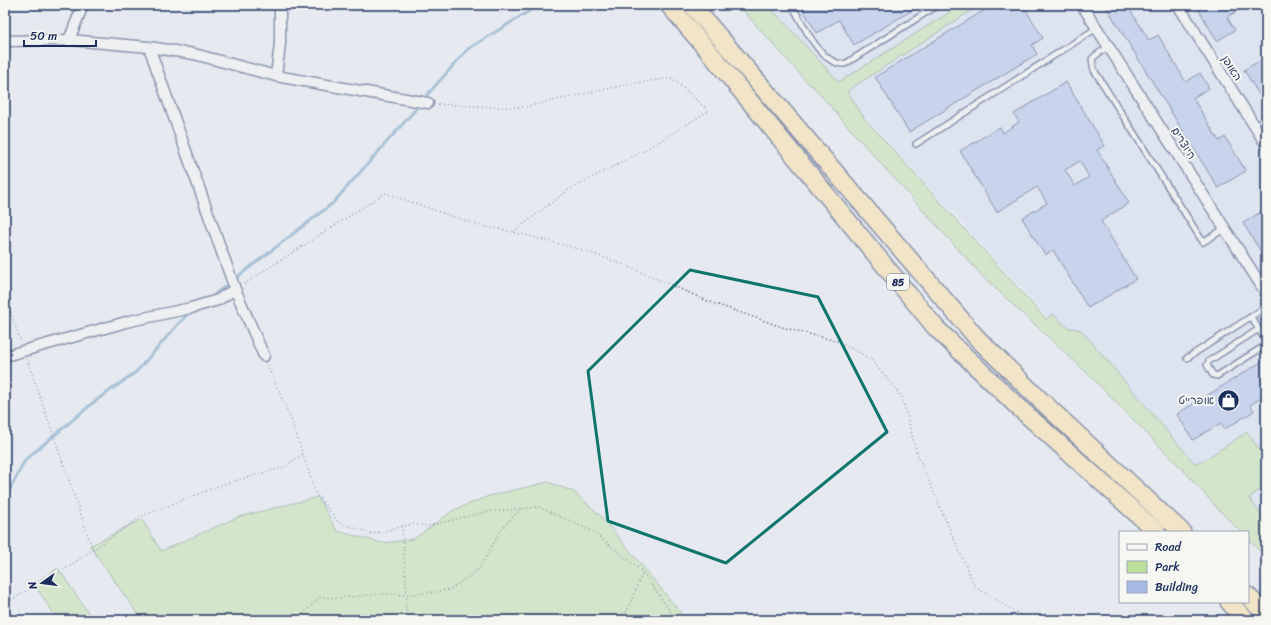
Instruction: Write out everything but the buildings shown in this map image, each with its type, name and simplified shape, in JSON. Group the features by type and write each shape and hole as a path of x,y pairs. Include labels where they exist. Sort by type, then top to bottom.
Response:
{"highway":[{"name":"85","path":"669,5 936,328 1017,406 1156,531"},
{"name":"85","path":"692,5 977,338 1033,393 1181,531"},
{"path":"1249,597 1266,615"},
{"path":"1230,603 1246,620"}],"street":[{"path":"69,40 83,5"},
{"path":"276,76 280,44 280,5"},
{"name":"היוצרים","path":"1082,5 1266,293"},
{"name":"האופן","path":"1178,5 1266,144"},
{"path":"5,41 69,40 149,47 194,54 276,76 428,103"},
{"path":"149,47 235,288 264,356"},
{"path":"5,356 130,321 191,308 218,300 235,288"}],"lane":[{"path":"792,5 816,46 831,61 840,65 845,64 938,5"},
{"path":"916,144 1097,28"},
{"path":"1108,46 1092,59 1094,70 1203,242 1224,229"},
{"path":"1188,358 1266,307"},
{"path":"1251,317 1266,341"},
{"path":"1259,330 1209,361 1207,365 1213,375 1218,376 1266,345"}],"path":[{"path":"428,103 495,107 524,107 630,84 672,78 709,110 640,153 568,190 513,232"},
{"path":"235,288 385,193 477,225 513,232 583,250 627,266 710,302 785,328 837,341 871,359 902,397 917,454 975,587 1029,620"},
{"path":"5,297 93,550"},
{"path":"264,356 291,419 316,494 339,523 373,534 412,524 427,526 486,512 539,507 592,531 643,572 676,620"},
{"path":"5,605 93,550 142,516 224,484 285,467 302,454"},
{"path":"296,620 320,596 339,598 380,594 407,595 449,590 479,569 503,527 522,508"},
{"path":"402,526 407,595 406,620"},
{"path":"623,620 643,572"},
{"path":"5,584 11,600"}],"highlighted area":[{"path":"690,270 818,297 887,432 726,563 608,521 588,371"}],"shaded area":[{"path":"764,5 1266,5 1266,556 1249,533 1249,531 1243,531"}],"green space":[{"path":"738,5 768,5 839,82 961,5 980,5 847,91 865,119 1046,319 1053,314 1067,327 1081,330 1194,463 1206,459 1247,432 1266,459 1266,485 1249,498 1266,522 1266,557 1249,540 1249,531 1240,531 1187,474 1085,371 983,277 813,86 808,83"},
{"path":"548,482 574,492 601,516 687,620 142,620 90,546 142,519 161,551 238,517 318,497 337,531 383,543 414,539 452,511 489,496"},
{"path":"58,568 93,620 58,620 34,584"}],"waterway":[{"path":"427,95 468,49 539,5"},
{"path":"214,295 333,203 416,109"},
{"path":"5,499 25,460 94,402 136,372 186,316"}],"place":[{"name":"אופרייט","path":"1229,400"}]}
